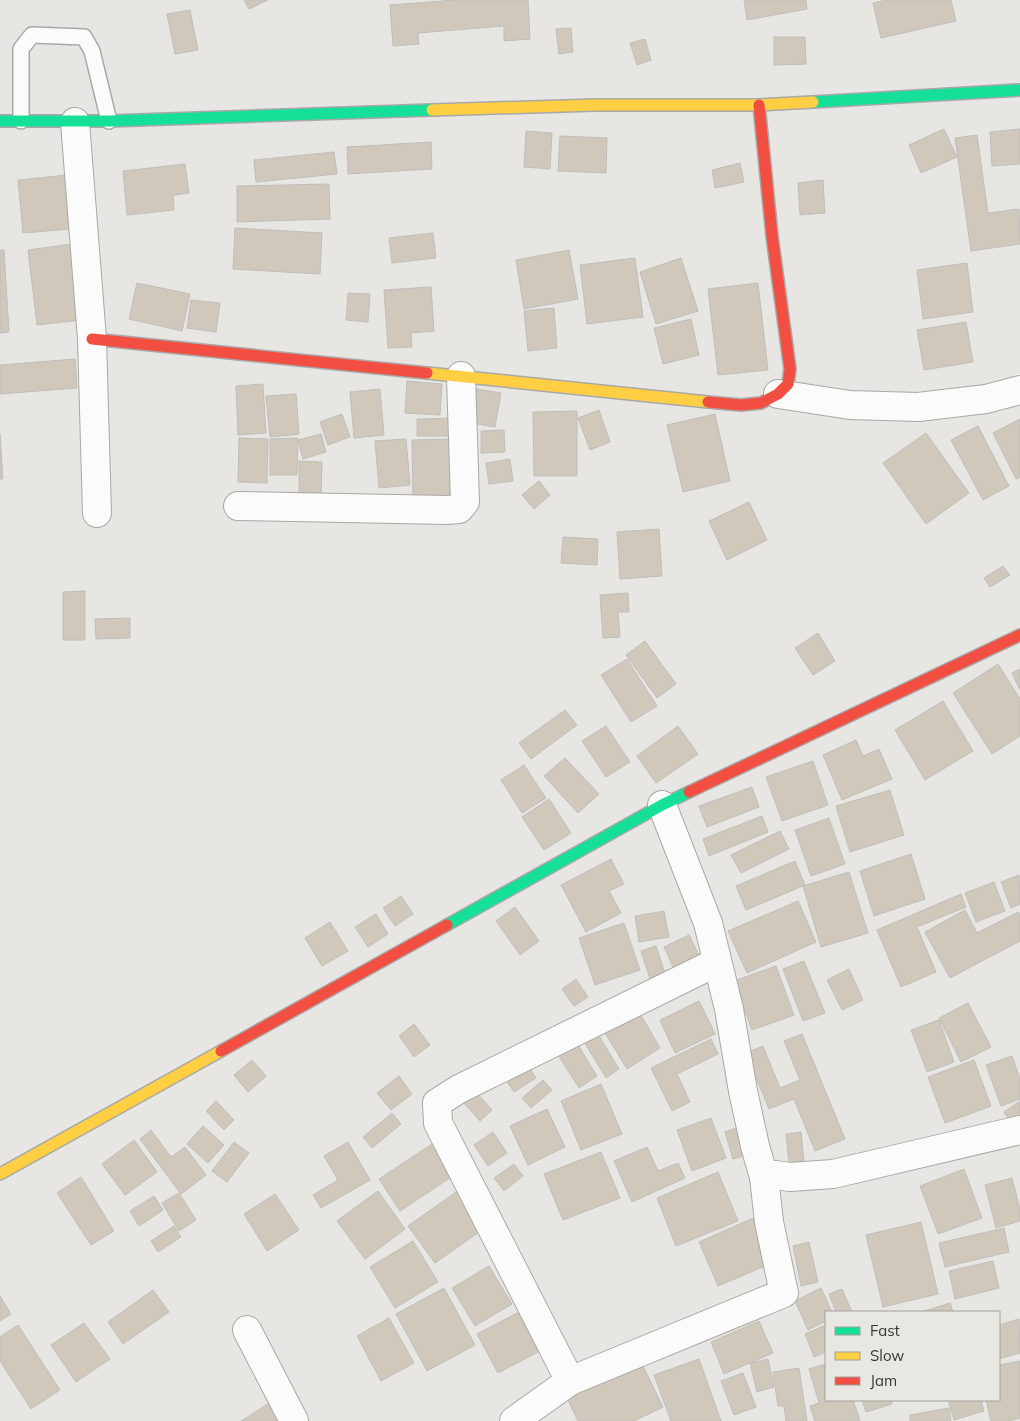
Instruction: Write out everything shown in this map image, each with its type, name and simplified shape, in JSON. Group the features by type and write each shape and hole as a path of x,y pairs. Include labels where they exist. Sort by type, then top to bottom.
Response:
{"street":[{"path":"0,121 75,122 595,105 759,105 1020,90"},
{"path":"92,339 741,405 761,403 778,394 788,384 790,369 772,236 759,105"},
{"path":"75,122 92,339 97,513"},
{"path":"238,506 460,509 465,502 461,376"},
{"path":"778,394 850,405 918,407 986,399 1020,390"},
{"path":"0,1174 662,805 1020,635"},
{"path":"514,1421 570,1381 784,1293 769,1222 764,1177 755,1146 728,1009 708,923 662,805"},
{"path":"570,1381 438,1123 437,1103 459,1089 717,962"},
{"path":"764,1177 775,1175 833,1174 1020,1130"},
{"path":"247,1330 294,1421"}],"lane":[{"path":"21,121 21,49 32,35 84,37 92,51 109,121"}],"building":[{"path":"244,0 268,0 249,9"},
{"path":"455,0 528,0 530,39 504,41 504,26 418,33 419,44 393,46 390,5"},
{"path":"744,0 806,0 807,9 747,20"},
{"path":"886,0 951,0 956,21 881,38 873,3"},
{"path":"190,10 198,50 175,54 167,14"},
{"path":"571,28 573,52 559,54 556,29"},
{"path":"774,37 805,37 806,64 774,65"},
{"path":"645,39 651,60 637,65 630,43"},
{"path":"944,129 957,157 921,173 909,145"},
{"path":"1020,129 1020,164 992,166 990,132"},
{"path":"526,131 552,133 550,169 524,167"},
{"path":"977,135 988,213 1019,209 1020,244 971,251 955,138"},
{"path":"560,136 607,138 606,173 558,171"},
{"path":"431,142 432,169 348,174 347,147"},
{"path":"334,152 337,174 256,182 254,160"},
{"path":"740,163 744,182 715,188 712,170"},
{"path":"185,164 189,193 173,195 174,210 127,215 123,171"},
{"path":"67,175 71,229 23,233 18,180"},
{"path":"823,180 825,213 800,215 798,183"},
{"path":"329,184 330,219 237,222 237,186"},
{"path":"235,228 322,233 320,274 233,269"},
{"path":"433,233 436,258 392,263 389,238"},
{"path":"72,244 81,320 37,325 28,250"},
{"path":"0,250 4,250 9,332 0,333"},
{"path":"569,250 578,299 524,309 516,260"},
{"path":"635,258 643,317 587,324 580,265"},
{"path":"681,258 698,311 656,324 640,272"},
{"path":"967,263 973,312 923,319 917,270"},
{"path":"137,283 190,294 182,331 129,319"},
{"path":"758,283 768,370 718,375 708,289"},
{"path":"431,287 434,331 411,333 412,347 388,348 384,290"},
{"path":"348,293 370,294 368,322 346,320"},
{"path":"191,300 220,303 216,332 187,328"},
{"path":"554,308 557,348 528,351 524,311"},
{"path":"691,319 699,355 663,364 654,328"},
{"path":"966,322 973,362 924,370 917,330"},
{"path":"75,359 77,388 0,394 0,365"},
{"path":"407,381 442,384 440,415 405,413"},
{"path":"263,384 266,433 238,435 236,386"},
{"path":"380,389 384,435 354,438 350,392"},
{"path":"477,389 501,393 495,427 472,423"},
{"path":"296,394 299,434 270,437 266,396"},
{"path":"599,410 610,442 590,450 578,418"},
{"path":"577,411 577,476 534,476 533,412"},
{"path":"342,414 350,437 328,445 320,422"},
{"path":"715,414 730,481 683,492 667,425"},
{"path":"460,418 460,436 417,436 417,419"},
{"path":"1020,419 1020,477 1016,479 993,433"},
{"path":"978,426 1009,486 983,500 951,440"},
{"path":"504,430 505,452 481,453 481,431"},
{"path":"926,433 969,493 926,524 883,463"},
{"path":"0,434 3,479 0,479"},
{"path":"321,434 326,452 303,459 298,440"},
{"path":"239,438 268,439 267,483 238,482"},
{"path":"298,438 297,475 270,475 270,439"},
{"path":"406,439 410,485 379,488 375,441"},
{"path":"456,439 461,499 413,500 412,440"},
{"path":"510,459 513,481 489,484 486,463"},
{"path":"299,461 322,462 321,496 299,496"},
{"path":"539,481 550,495 534,509 522,495"},
{"path":"749,502 767,540 727,560 709,521"},
{"path":"659,529 662,576 620,579 617,532"},
{"path":"563,537 598,539 597,565 561,563"},
{"path":"1003,566 1010,575 990,587 984,578"},
{"path":"85,591 85,640 63,640 63,592"},
{"path":"628,593 629,612 618,612 620,637 603,638 600,595"},
{"path":"130,618 130,638 96,639 95,619"},
{"path":"818,633 835,661 813,675 795,648"},
{"path":"645,641 676,684 657,698 626,655"},
{"path":"627,659 657,706 631,722 601,675"},
{"path":"998,664 1020,699 1020,736 992,754 953,693"},
{"path":"1020,669 1020,690 1012,673"},
{"path":"943,701 973,751 925,780 895,730"},
{"path":"565,710 577,725 531,759 519,743"},
{"path":"606,726 630,762 606,777 582,741"},
{"path":"678,726 698,754 656,783 637,756"},
{"path":"856,740 863,756 879,749 892,779 842,800 823,755"},
{"path":"565,758 599,794 578,813 544,776"},
{"path":"813,761 828,805 782,821 766,777"},
{"path":"524,765 546,798 522,813 501,780"},
{"path":"752,787 759,807 707,827 699,806"},
{"path":"890,790 904,835 850,852 836,806"},
{"path":"549,799 571,833 544,850 522,817"},
{"path":"762,816 768,832 709,856 703,839"},
{"path":"829,818 845,864 811,876 795,830"},
{"path":"780,831 789,849 741,873 731,855"},
{"path":"911,854 925,899 874,916 860,871"},
{"path":"611,859 624,884 609,891 621,913 586,932 561,885"},
{"path":"795,861 805,885 746,910 736,886"},
{"path":"849,872 868,933 821,947 803,886"},
{"path":"1019,875 1020,904 1011,908 1001,882"},
{"path":"994,882 1005,911 976,922 965,893"},
{"path":"961,894 966,907 917,927 936,972 901,987 877,930"},
{"path":"401,896 413,914 395,926 383,908"},
{"path":"798,901 816,942 747,973 728,931"},
{"path":"515,907 539,941 520,955 496,921"},
{"path":"965,910 977,933 1018,912 1020,915 1020,941 950,978 925,932"},
{"path":"664,911 669,937 639,942 635,916"},
{"path":"376,914 388,934 368,947 355,927"},
{"path":"330,922 348,951 322,966 305,938"},
{"path":"624,923 640,970 595,985 579,938"},
{"path":"689,935 700,957 674,969 664,947"},
{"path":"656,946 665,973 650,979 641,951"},
{"path":"804,961 825,1013 803,1021 783,969"},
{"path":"776,966 794,1015 752,1030 734,981"},
{"path":"849,969 863,1000 842,1010 827,980"},
{"path":"576,979 588,997 574,1006 562,989"},
{"path":"699,1001 715,1034 675,1053 660,1020"},
{"path":"968,1003 991,1047 961,1062 939,1018"},
{"path":"638,1010 660,1048 627,1069 604,1031"},
{"path":"939,1020 954,1062 927,1072 911,1030"},
{"path":"414,1024 430,1045 414,1057 399,1036"},
{"path":"596,1031 619,1069 606,1078 583,1040"},
{"path":"802,1034 845,1139 815,1151 794,1099 769,1109 746,1053 763,1046 780,1088 800,1080 784,1041"},
{"path":"572,1035 597,1076 579,1088 553,1047"},
{"path":"711,1039 718,1054 677,1074 690,1102 672,1111 651,1068"},
{"path":"1012,1056 1020,1079 1020,1099 1001,1106 986,1065"},
{"path":"252,1060 266,1076 248,1092 234,1075"},
{"path":"974,1060 991,1106 945,1123 928,1077"},
{"path":"526,1062 536,1078 514,1092 503,1076"},
{"path":"399,1076 412,1094 391,1110 377,1093"},
{"path":"543,1080 552,1090 531,1108 522,1098"},
{"path":"601,1084 622,1134 581,1150 561,1101"},
{"path":"476,1092 492,1110 480,1121 464,1103"},
{"path":"216,1101 234,1120 224,1130 206,1111"},
{"path":"1020,1101 1020,1125 1014,1129 1004,1112"},
{"path":"547,1109 565,1147 528,1165 510,1126"},
{"path":"392,1113 401,1124 372,1148 363,1137"},
{"path":"711,1118 726,1158 692,1171 677,1130"},
{"path":"203,1126 224,1145 208,1163 187,1144"},
{"path":"742,1126 751,1154 733,1159 725,1132"},
{"path":"151,1130 171,1157 185,1147 206,1175 181,1194 140,1139"},
{"path":"493,1132 507,1153 488,1166 474,1145"},
{"path":"801,1132 804,1162 789,1164 786,1134"},
{"path":"134,1140 157,1172 125,1195 102,1164"},
{"path":"234,1142 249,1153 227,1182 212,1171"},
{"path":"348,1142 370,1180 321,1208 313,1195 338,1180 324,1156"},
{"path":"432,1144 453,1176 400,1211 379,1179"},
{"path":"647,1147 658,1171 678,1163 685,1178 632,1202 614,1161"},
{"path":"601,1152 620,1198 563,1220 544,1174"},
{"path":"514,1164 523,1176 504,1191 494,1178"},
{"path":"964,1169 982,1218 938,1234 920,1186"},
{"path":"718,1172 738,1221 676,1246 657,1198"},
{"path":"81,1177 114,1231 91,1245 57,1193"},
{"path":"1012,1178 1020,1209 1020,1221 996,1228 985,1185"},
{"path":"378,1191 405,1229 365,1259 337,1221"},
{"path":"456,1192 482,1230 435,1263 408,1226"},
{"path":"179,1193 196,1220 179,1231 162,1203"},
{"path":"275,1194 299,1230 267,1251 244,1214"},
{"path":"154,1196 163,1210 139,1226 130,1211"},
{"path":"753,1218 772,1263 718,1286 699,1242"},
{"path":"921,1222 938,1294 883,1307 866,1235"},
{"path":"174,1226 181,1237 158,1252 151,1241"},
{"path":"1004,1228 1009,1252 945,1267 939,1243"},
{"path":"413,1241 438,1282 395,1308 370,1267"},
{"path":"809,1242 818,1282 801,1286 793,1246"},
{"path":"993,1261 999,1288 955,1299 949,1271"},
{"path":"489,1266 512,1304 475,1326 452,1288"},
{"path":"444,1288 475,1345 427,1371 396,1314"},
{"path":"821,1288 832,1311 825,1311 825,1322 808,1330 795,1301"},
{"path":"842,1289 852,1311 836,1311 829,1294"},
{"path":"153,1290 169,1312 123,1344 108,1322"},
{"path":"0,1296 11,1314 0,1321"},
{"path":"950,1303 953,1311 924,1311"},
{"path":"519,1312 540,1351 498,1373 477,1334"},
{"path":"389,1318 414,1363 381,1381 357,1336"},
{"path":"1019,1319 1020,1353 1000,1359 1000,1325"},
{"path":"759,1321 773,1353 724,1374 711,1342"},
{"path":"84,1323 110,1359 76,1382 51,1345"},
{"path":"18,1325 60,1390 31,1409 0,1361 0,1337"},
{"path":"825,1325 825,1352 814,1357 805,1334"},
{"path":"699,1359 721,1421 671,1421 654,1375"},
{"path":"768,1359 774,1387 757,1392 750,1363"},
{"path":"1020,1361 1020,1418 1009,1421 991,1421 986,1401 1000,1401 1000,1365"},
{"path":"641,1362 663,1407 634,1421 578,1421 567,1398"},
{"path":"825,1364 825,1401 853,1401 860,1421 815,1421 810,1406 819,1403 809,1369"},
{"path":"799,1368 807,1421 786,1421 784,1406 778,1406 773,1372"},
{"path":"743,1373 756,1407 734,1415 721,1381"},
{"path":"276,1399 290,1421 241,1421"},
{"path":"862,1401 891,1401 892,1404 866,1412"},
{"path":"948,1401 981,1401 984,1411 954,1420"},
{"path":"949,1408 951,1421 910,1421 910,1415"}],"traffic: fast":[{"path":"813,102 1020,90"},
{"path":"0,121 109,121 432,110"},
{"path":"447,925 662,805 689,792"}],"traffic: slow":[{"path":"432,110 595,105 759,105 813,102"},
{"path":"427,373 708,402"},
{"path":"0,1174 221,1051"}],"traffic: jam":[{"path":"708,402 741,405 761,403 778,394 788,384 790,369 772,236 759,105"},
{"path":"92,339 427,373"},
{"path":"689,792 1020,635"},
{"path":"221,1051 447,925"}]}
